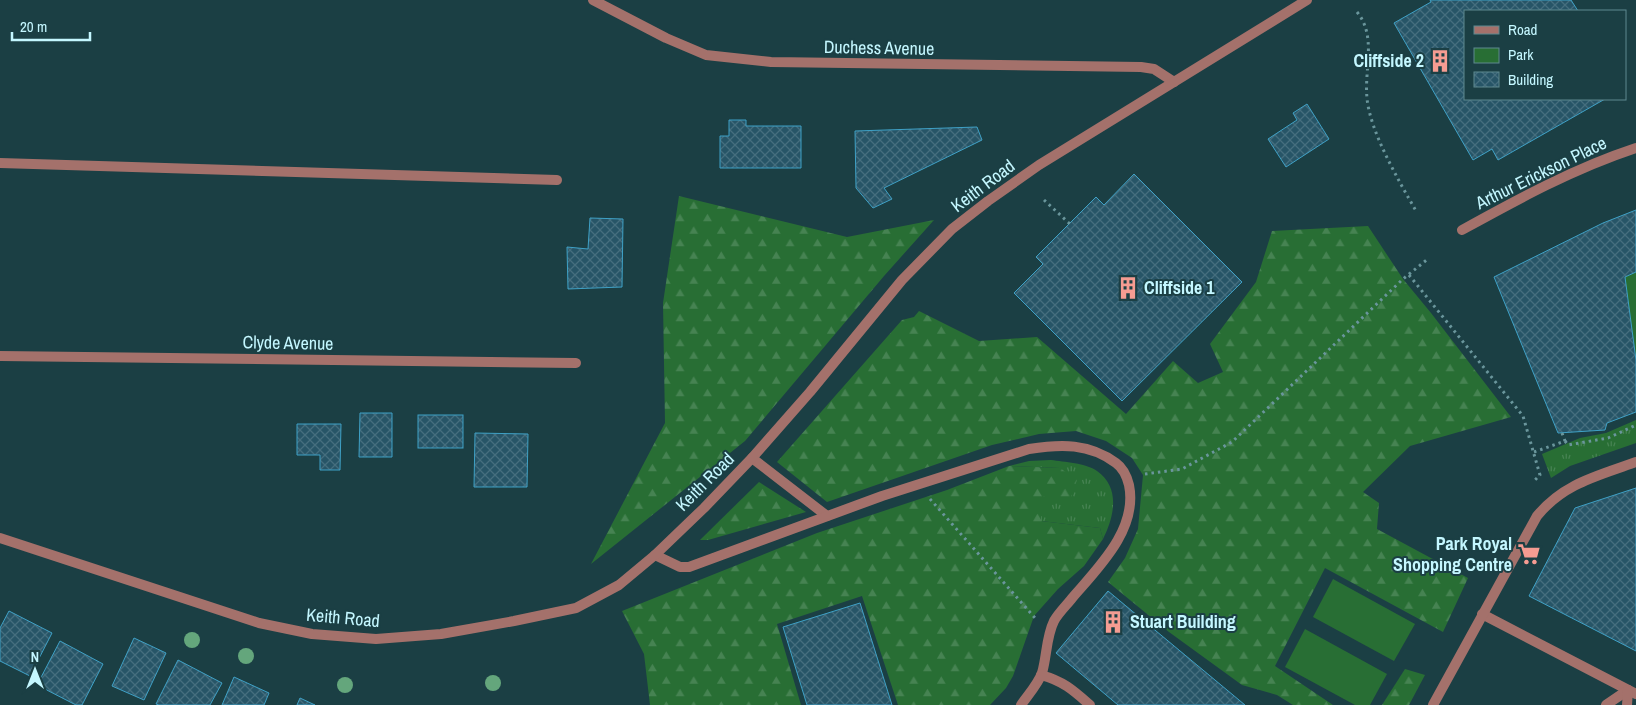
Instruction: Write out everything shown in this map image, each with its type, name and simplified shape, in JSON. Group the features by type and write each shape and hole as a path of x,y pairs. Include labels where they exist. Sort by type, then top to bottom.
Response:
{"street":[{"name":"Duchess Avenue","path":"593,0 666,38 706,55 771,62 1141,67 1154,69 1174,82"},
{"name":"Keith Road","path":"0,538 259,623 312,634 376,639 440,634 576,608 619,585 655,555 704,508 752,458 810,392 902,280 952,229 1039,165 1307,0"},
{"name":"Arthur Erickson Place","path":"1462,230 1536,189 1616,154 1636,148"},
{"path":"0,163 557,180"},
{"name":"Clyde Avenue","path":"0,356 576,363"},
{"path":"655,555 680,567 689,567 918,484 1029,449 1072,445 1092,449 1107,456 1120,466 1128,479 1130,493 1129,508 1114,548 1054,622 1041,675 1021,705"},
{"path":"752,458 827,516"},
{"path":"1433,705 1537,516 1558,494 1581,482 1636,462"},
{"path":"1482,614 1632,692"},
{"path":"1041,675 1066,684 1090,705"},
{"path":"1606,705 1632,692"},
{"path":"1627,705 1632,692"}],"path":[{"path":"1357,12 1363,19 1368,36 1367,97 1370,116 1395,175 1416,211"},
{"path":"1044,200 1070,224"},
{"path":"1128,479 1143,474 1182,469 1232,442 1429,258"},
{"path":"1409,275 1523,416 1540,474 1534,480"},
{"path":"1562,433 1568,445 1608,438 1636,425"},
{"path":"1534,452 1565,441"},
{"path":"918,484 1036,619"}],"green space":[{"path":"679,196 847,237 934,220 884,276 745,441 591,564 665,423 663,303"},
{"path":"1368,226 1403,279 1511,417 1410,446 1363,492 1379,503 1377,529 1468,578 1443,632 1325,568 1275,666 1333,705 1293,705 1277,695 1242,685 1169,632 1108,582 1125,558 1138,529 1143,475 1132,458 1106,441 1076,431 1039,434 992,445 827,502 777,462 902,320 914,317 919,311 979,341 1037,337 1126,414 1173,361 1198,383 1223,372 1210,344 1256,282 1272,231"},
{"path":"1636,272 1636,360 1625,277"},
{"path":"1636,420 1636,443 1570,466 1551,478 1542,454 1580,438 1606,433"},
{"path":"1051,460 1087,466 1105,478 1110,486 1113,503 1110,521 1103,539 1100,528 1041,521 1041,496 1060,468 1009,466 1029,461"},
{"path":"1009,466 1060,468 1077,480 1070,500 1041,496 1041,521 1100,528 1103,539 1084,566 1058,589 1034,616 1013,676 1006,688 990,705 898,705 862,596 777,624 801,705 650,705 644,654 622,611 817,533 947,490"},
{"path":"759,482 806,512 708,540 700,540"},
{"path":"1333,579 1415,624 1394,661 1313,617"},
{"path":"1305,629 1387,674 1370,705 1355,705 1285,667"},
{"path":"1405,669 1425,675 1409,705 1382,705"}],"building":[{"name":"Cliffside 2","path":"1430,0 1571,0 1577,10 1464,10 1464,100 1603,100 1498,160 1492,149 1473,160 1394,23 1431,2"},
{"path":"1307,104 1329,139 1286,167 1268,139 1297,120 1293,113"},
{"path":"729,120 746,120 746,126 801,126 801,168 720,168 720,136 729,136"},
{"path":"977,127 982,140 884,188 892,199 873,208 856,188 855,131"},
{"name":"Cliffside 1","path":"1134,174 1242,282 1122,401 1014,293 1043,264 1036,257 1096,197 1104,205"},
{"path":"1636,210 1636,272 1625,277 1636,360 1636,412 1607,423 1605,430 1558,433 1494,277 1603,223"},
{"path":"590,218 623,219 622,287 568,289 567,247 588,249"},
{"path":"360,413 392,413 392,457 359,457"},
{"path":"418,415 463,415 463,448 418,448"},
{"path":"297,424 341,424 340,470 320,470 320,455 297,455"},
{"path":"475,433 528,434 527,487 474,487"},
{"path":"1636,488 1636,651 1529,596 1575,508"},
{"name":"Stuart Building","path":"1108,591 1245,705 1118,705 1056,653"},
{"path":"860,603 892,705 807,705 783,627"},
{"path":"9,611 52,633 30,676 0,661 0,628"},
{"path":"134,638 166,653 144,700 112,686"},
{"path":"60,641 103,664 82,705 76,705 37,685"},
{"path":"178,660 222,683 210,705 156,704"},
{"path":"234,677 269,693 264,705 222,705"},
{"path":"300,698 315,705 297,705"}],"place":[{"name":"Cliffside 2","path":"1440,61"},
{"name":"Cliffside 1","path":"1128,288"},
{"name":"Park Royal Shopping Centre","path":"1529,554"},
{"name":"Stuart Building","path":"1113,622"}]}
